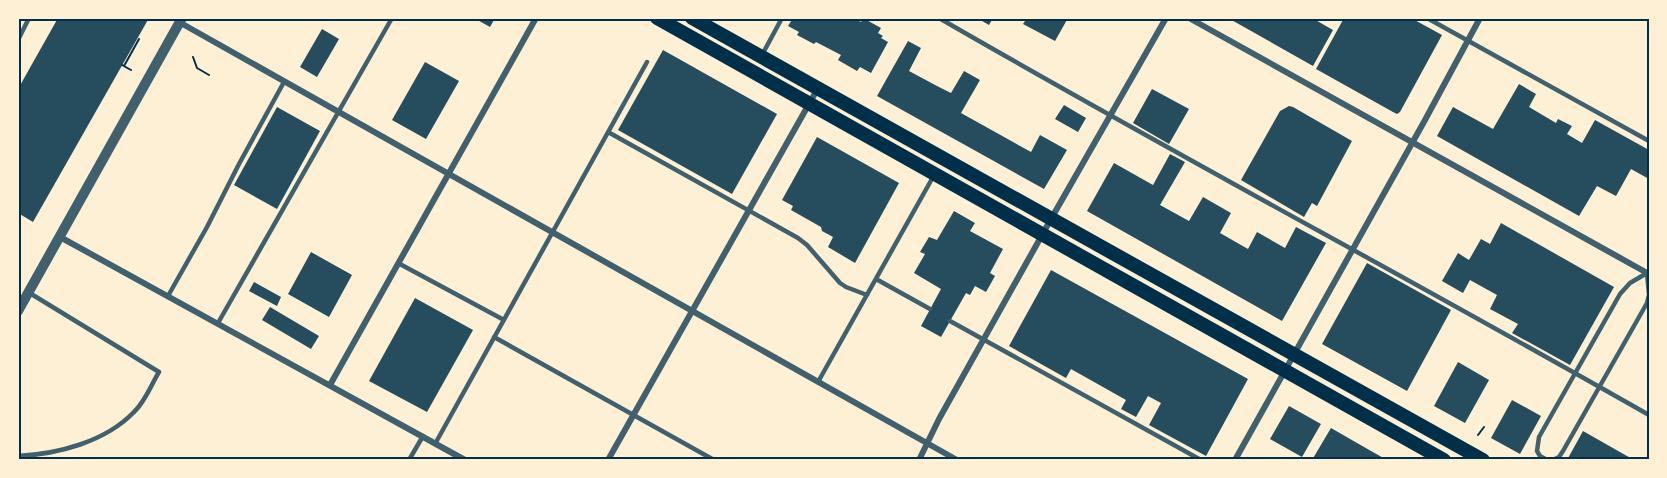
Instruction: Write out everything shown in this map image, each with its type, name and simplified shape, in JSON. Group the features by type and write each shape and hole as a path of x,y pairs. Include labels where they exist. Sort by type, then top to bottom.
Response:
{"main road":[{"path":"657,18 1444,460"},
{"path":"692,18 1483,460"}],"street":[{"path":"330,385 536,18"},
{"path":"919,460 934,428 1042,234 1166,18"},
{"path":"1189,18 1648,273"},
{"path":"1235,460 1480,18"},
{"path":"19,305 60,237 180,20 284,82 957,460"},
{"path":"608,460 818,88"},
{"path":"60,237 465,460"}],"lane":[{"path":"18,40 29,18"},
{"path":"218,323 392,18"},
{"path":"761,56 782,18"},
{"path":"939,18 1649,415"},
{"path":"1427,18 1649,141"},
{"path":"435,444 647,62"},
{"path":"168,296 284,82"},
{"path":"608,132 798,238 846,288 867,295"},
{"path":"818,382 934,174"},
{"path":"398,263 504,320"},
{"path":"1547,460 1538,454 1537,443 1623,290 1648,273 1647,303 1563,451 1553,460"},
{"path":"876,279 930,309"},
{"path":"18,456 69,448 114,428 136,411 159,372 28,292"},
{"path":"951,321 1201,460"},
{"path":"494,337 714,460"},
{"path":"410,460 423,436"}],"path":[{"path":"131,70 123,65 140,39"},
{"path":"193,57 197,68 209,75"},
{"path":"1478,435 1484,427"}],"building":[{"path":"58,18 149,18 33,222 18,213 18,89"},
{"path":"474,18 495,18 490,27"},
{"path":"793,18 854,18 861,22 863,18 881,28 878,33 888,42 871,73 860,67 857,71 838,60 841,55 797,35 799,32 788,26"},
{"path":"977,18 993,18 989,25"},
{"path":"1027,18 1068,18 1055,41 1023,24"},
{"path":"1228,18 1312,18 1333,30 1313,66"},
{"path":"1344,18 1411,18 1442,35 1397,114 1316,69"},
{"path":"322,29 339,39 317,77 300,67"},
{"path":"908,41 921,48 909,71 951,93 964,71 980,80 961,113 1031,152 1040,135 1067,150 1044,189 877,96"},
{"path":"663,50 777,114 732,194 618,130"},
{"path":"425,62 459,81 426,139 392,120"},
{"path":"1519,84 1536,94 1529,107 1556,123 1558,119 1572,126 1567,134 1582,143 1595,120 1649,150 1649,179 1631,169 1616,196 1597,186 1579,216 1437,136 1453,107 1493,129"},
{"path":"1152,89 1189,109 1169,144 1133,123"},
{"path":"1064,105 1086,118 1078,132 1055,119"},
{"path":"1289,106 1352,141 1317,206 1312,203 1304,217 1241,180 1280,111"},
{"path":"277,107 320,131 277,209 234,185"},
{"path":"817,137 899,183 855,263 828,247 833,237 822,231 821,227 791,210 793,206 782,200"},
{"path":"1170,154 1185,162 1160,205 1189,221 1203,197 1231,213 1220,233 1248,249 1257,232 1285,248 1296,227 1326,243 1282,321 1087,211 1114,163 1153,185"},
{"path":"954,211 975,223 970,231 1003,249 990,273 995,276 986,292 975,286 970,295 966,293 941,337 921,326 941,289 914,273 925,254 920,252 929,237 937,240"},
{"path":"1501,223 1614,287 1570,365 1512,333 1518,324 1490,309 1497,295 1470,280 1463,293 1442,281 1458,253 1469,260 1481,239 1490,244"},
{"path":"311,252 352,275 329,317 288,294"},
{"path":"1367,263 1451,310 1407,391 1322,344"},
{"path":"1051,270 1248,379 1206,456 1149,425 1161,403 1148,396 1136,417 1121,409 1126,400 1071,369 1066,378 1009,346"},
{"path":"254,282 281,297 277,306 249,291"},
{"path":"415,298 473,330 427,412 369,381"},
{"path":"270,307 319,336 311,349 262,320"},
{"path":"1458,362 1489,380 1465,423 1434,406"},
{"path":"1512,400 1541,416 1520,454 1491,438"},
{"path":"1289,406 1321,424 1302,457 1270,439"},
{"path":"1331,428 1371,451 1387,460 1312,460"},
{"path":"1583,431 1634,460 1567,460"}]}
